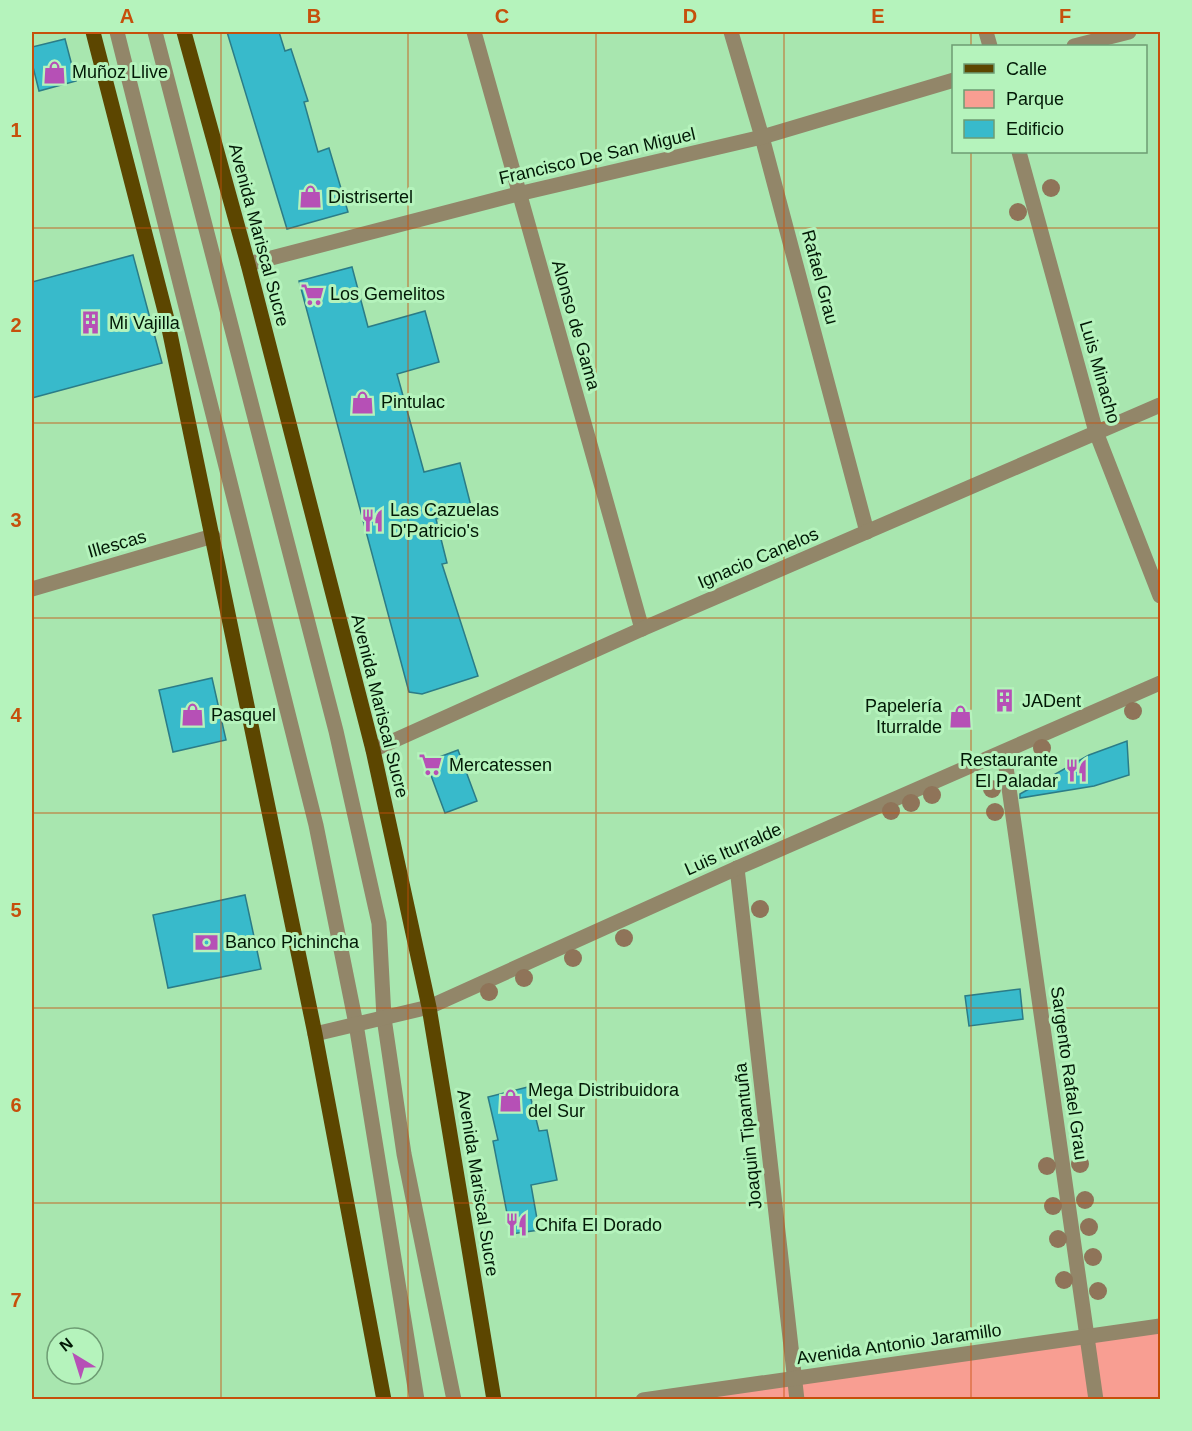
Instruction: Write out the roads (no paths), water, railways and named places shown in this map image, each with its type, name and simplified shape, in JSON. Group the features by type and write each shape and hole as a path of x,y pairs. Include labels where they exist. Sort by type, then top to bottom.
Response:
{"main road":[{"path":"93,32 167,319 315,1034 384,1400"},
{"name":"Avenida Mariscal Sucre","path":"184,32 248,264 373,750 429,1007 494,1400"}],"street":[{"path":"117,32 316,825 356,1024 417,1400"},
{"path":"155,32 336,731 380,923 384,1018 404,1154 454,1400"},
{"name":"Alonso de Gama","path":"474,32 642,629"},
{"name":"Rafael Grau","path":"731,32 762,137 867,532"},
{"path":"1078,45 1129,32"},
{"name":"Francisco De San Miguel","path":"248,264 518,194 762,137 952,81"},
{"name":"Luis Minacho","path":"1019,153 1096,432 1161,596"},
{"name":"Ignacio Canelos","path":"373,750 642,629 1161,405"},
{"name":"Illescas","path":"32,589 213,536"},
{"name":"Luis Iturralde","path":"315,1034 429,1007 737,868 1161,683"},
{"name":"Sargento Rafael Grau","path":"1004,753 1096,1400"},
{"name":"Joaquin Tipantuña","path":"737,868 797,1400"},
{"name":"Avenida Antonio Jaramillo","path":"643,1400 1161,1326"}],"place":[{"name":"Muñoz Llive","path":"54,72"},
{"name":"Distrisertel","path":"310,197"},
{"name":"Los Gemelitos","path":"312,294"},
{"name":"Mi Vajilla","path":"91,323"},
{"name":"Pintulac","path":"363,402"},
{"name":"Las Cazuelas D'Patricio's","path":"372,520"},
{"name":"JADent","path":"1004,701"},
{"name":"Pasquel","path":"193,715"},
{"name":"Papelería Iturralde","path":"960,716"},
{"name":"Mercatessen","path":"431,765"},
{"name":"Restaurante El Paladar","path":"1076,770"},
{"name":"Banco Pichincha","path":"207,942"},
{"name":"Mega Distribuidora del Sur","path":"510,1100"},
{"name":"Chifa El Dorado","path":"517,1225"}]}
